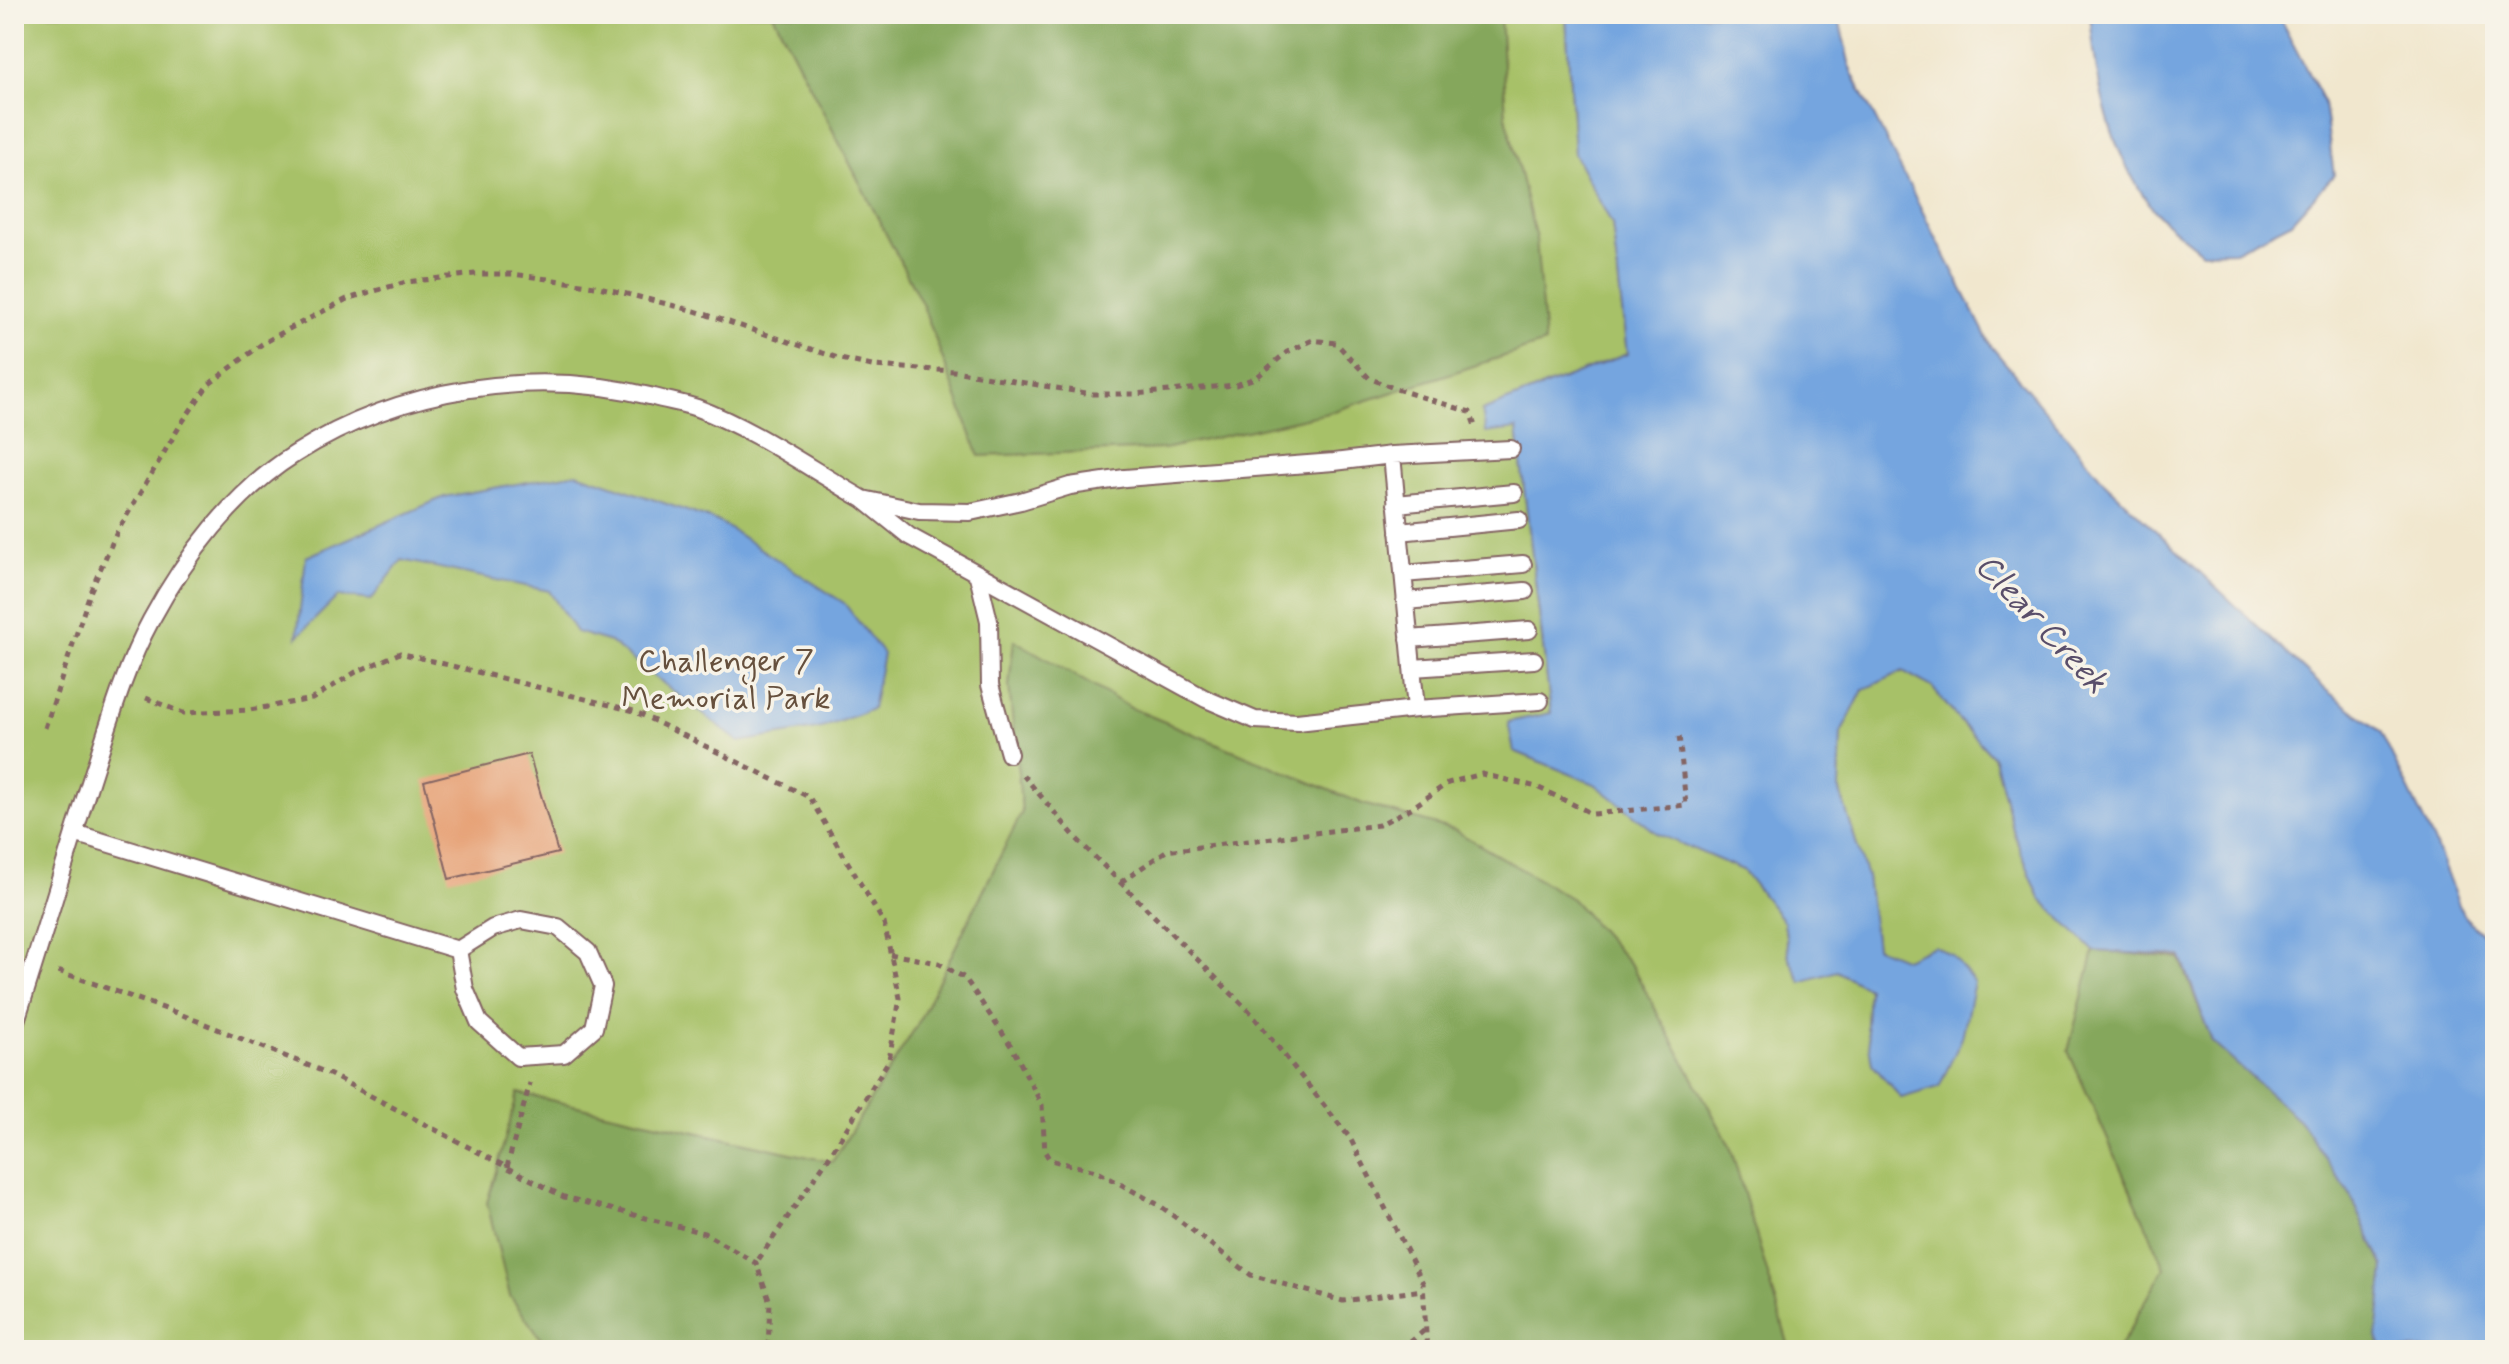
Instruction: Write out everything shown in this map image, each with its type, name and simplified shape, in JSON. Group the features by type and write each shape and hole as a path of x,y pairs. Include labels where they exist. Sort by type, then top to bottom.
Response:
{"lane":[{"path":"14,1027 121,687 150,621 178,574 215,526 250,490 293,455 336,431 421,399 521,382 580,384 695,407 730,423 863,499 909,536 978,576 1206,699 1255,720 1297,722 1416,709 1540,701"},
{"path":"863,499 919,511 970,512 1070,486 1125,478 1392,455 1511,449"},
{"path":"1392,455 1416,709"},
{"path":"1396,504 1514,493"},
{"path":"1399,532 1519,520"},
{"path":"1403,574 1523,564"},
{"path":"978,576 989,621 990,685 1009,754"},
{"path":"1405,601 1525,591"},
{"path":"1409,639 1529,630"},
{"path":"1412,668 1534,660"},
{"path":"74,833 458,950 493,928 521,920 558,927 588,952 603,986 594,1028 564,1054 518,1057 479,1022 465,989 458,950"}],"path":[{"path":"121,687 183,713 250,710 312,699 356,672 400,653 634,711 809,797 884,923 900,998 889,1060 829,1157 756,1263"},
{"path":"1121,882 1166,851 1379,825 1448,783 1482,774 1537,787 1593,814 1686,805 1679,735"},
{"path":"1009,754 1026,781 1077,839 1250,1012 1350,1138 1423,1283 1427,1350"},
{"path":"890,954 938,963 965,978 1013,1049 1042,1105 1045,1152 1050,1160 1096,1171 1159,1205 1251,1275 1343,1301 1423,1290"},
{"path":"35,963 180,1014 327,1073 564,1197 704,1233 756,1263 770,1302 768,1350"},
{"path":"507,1167 538,1055"},
{"path":"1401,1350 1426,1329"}],"green space":[{"name":"Challenger 7 Memorial Park","path":"14,14 1566,14 1574,154 1612,224 1627,354 1482,411 1517,429 1551,714 1509,722 1514,751 1595,784 1658,834 1743,870 1784,922 1789,958 1837,971 1868,988 1866,1026 1905,959 1876,948 1867,877 1839,788 1841,733 1863,690 1903,671 1932,687 1994,758 2015,837 2040,898 2164,955 2180,958 2212,1042 2386,1350 14,1350"},
{"path":"773,14 1500,14 1506,116 1536,239 1545,343 1328,413 1164,449 979,456 923,306"},
{"path":"1014,640 1131,708 1363,804 1454,830 1572,899 1632,966 1730,1146 1790,1350 549,1350 510,1296 487,1203 518,1093 832,1162 917,1025 1022,812 1009,686"},
{"path":"2094,951 2180,958 2212,1042 2300,1121 2350,1194 2384,1268 2379,1323 2390,1350 2118,1350 2165,1267 2068,1051"}],"water":[{"name":"Clear Creek","path":"1566,14 1838,14 1851,71 1991,346 2106,484 2326,690 2380,731 2434,842 2463,915 2495,947 2495,1350 2385,1350 2377,1338 2384,1267 2350,1194 2300,1121 2212,1042 2181,956 2094,951 2040,898 2015,837 1994,758 1932,687 1903,671 1863,690 1841,733 1839,788 1867,877 1876,947 1905,959 1934,946 1952,955 1974,982 1962,1038 1939,1087 1901,1098 1872,1064 1866,1026 1868,988 1837,971 1801,982 1789,958 1784,922 1743,870 1658,834 1595,784 1514,751 1508,722 1551,713 1517,429 1486,433 1482,411 1627,354 1612,224 1574,154"},
{"path":"2090,14 2280,14 2324,103 2334,175 2290,223 2235,251 2202,252 2155,211 2127,167 2116,143 2101,93"},
{"path":"577,473 719,522 844,603 883,654 872,709 822,728 739,742 610,642 576,632 549,591 402,560 371,600 338,596 297,637 306,557 444,497"}],"building":[{"path":"529,754 558,853 449,879 424,781"}]}
